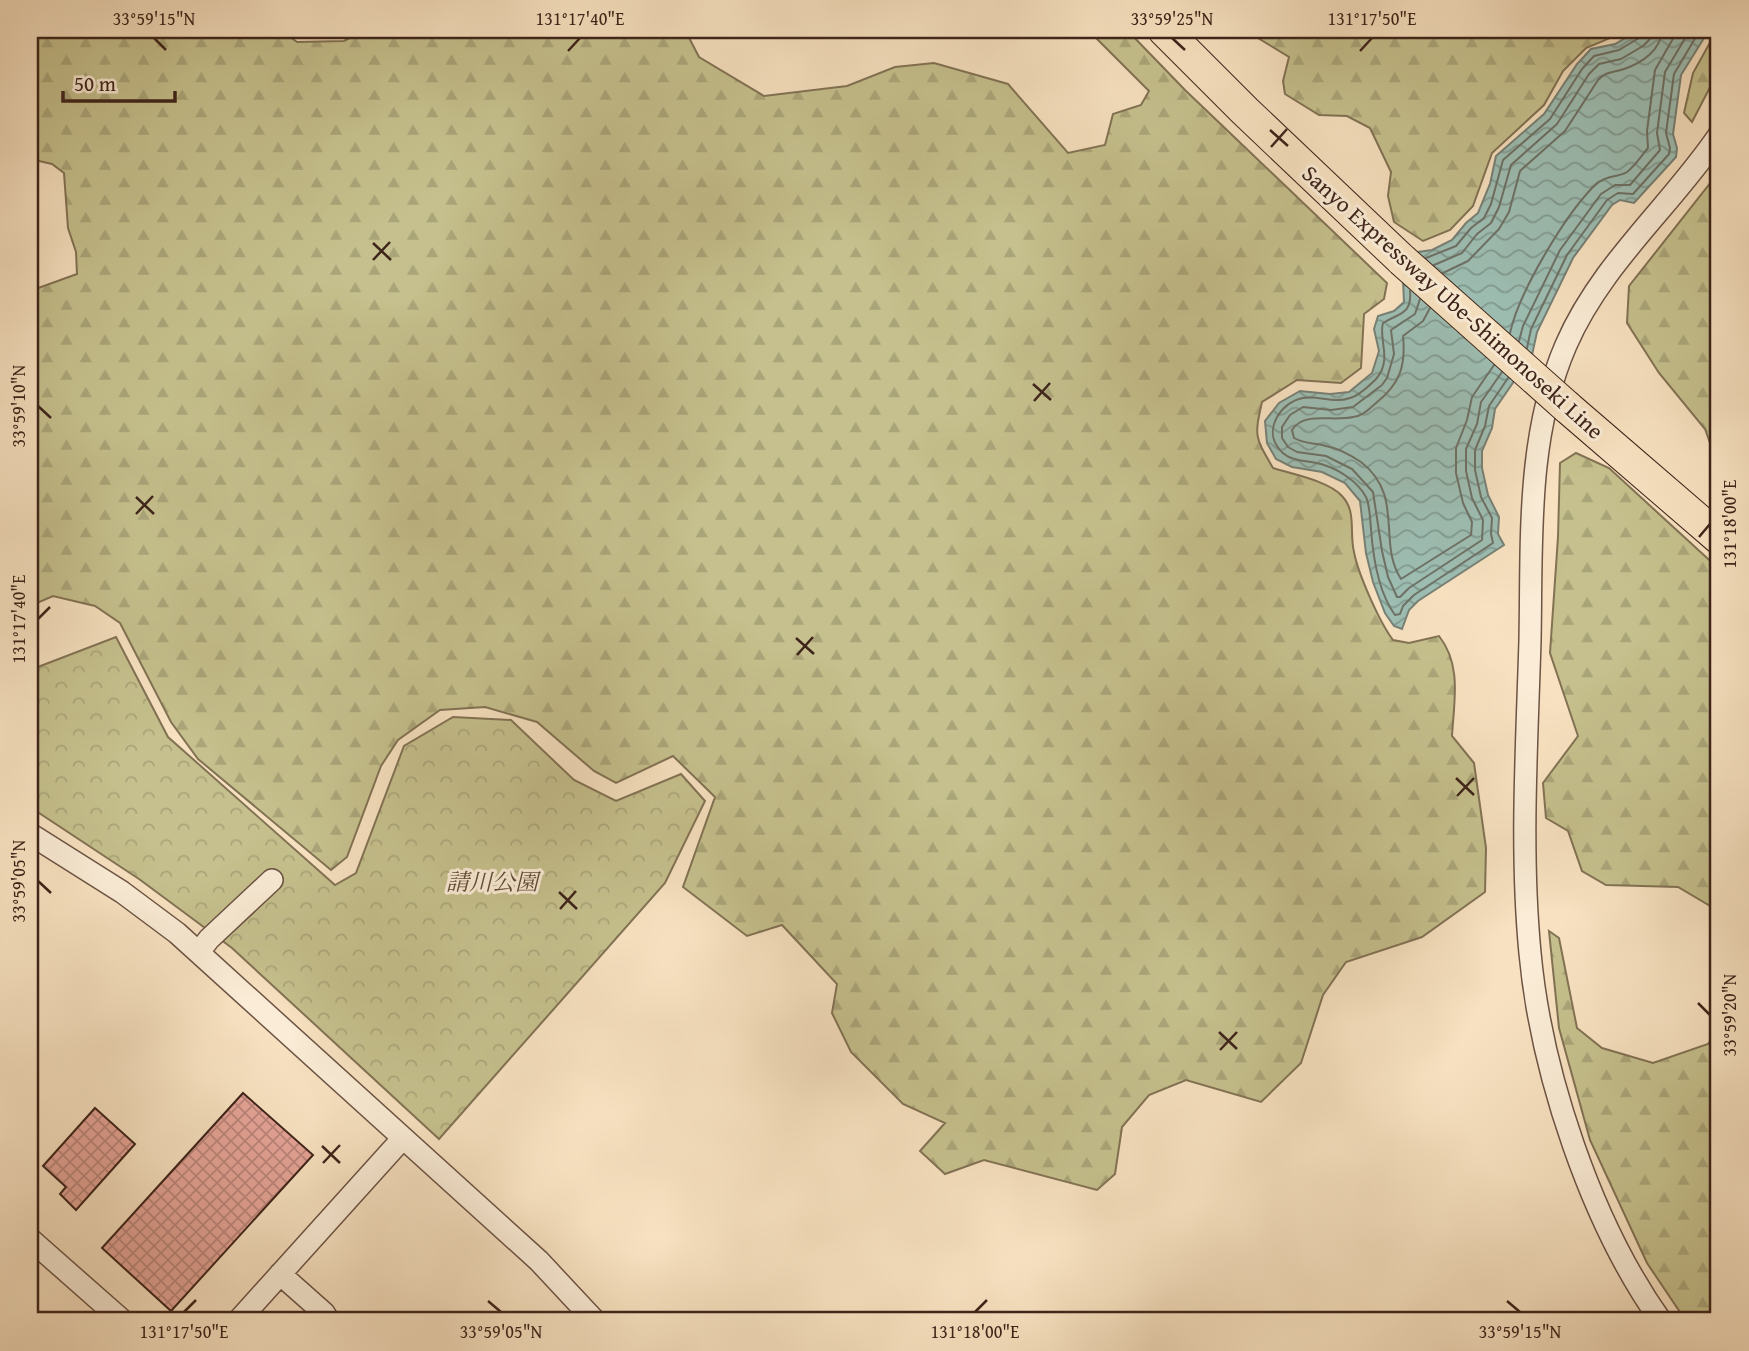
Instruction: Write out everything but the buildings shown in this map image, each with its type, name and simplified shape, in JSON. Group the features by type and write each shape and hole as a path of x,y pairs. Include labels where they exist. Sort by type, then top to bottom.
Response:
{"highway":[{"name":"Sanyo Expressway Ube-Shimonoseki Line","path":"1164,30 1402,260 1719,538"}],"street":[{"path":"1661,1321 1626,1263 1594,1198 1562,1111 1537,1008 1530,954 1525,843 1532,533 1541,430 1554,377 1566,345 1584,309 1621,257 1719,135"},
{"path":"30,834 122,892 199,952 539,1261 595,1321"},
{"path":"199,952 209,939 272,880"},
{"path":"238,1321 403,1138"},
{"path":"30,1239 123,1321"},
{"path":"280,1274 324,1313 329,1321"}],"green space":[{"path":"30,30 281,30 297,42 344,41 365,30 685,30 699,57 764,96 847,86 895,67 934,63 1008,84 1068,153 1105,145 1113,114 1141,105 1149,91 1088,30 1127,30 1185,90 1387,283 1384,299 1364,314 1361,368 1341,383 1297,380 1262,402 1257,430 1263,450 1273,468 1328,486 1347,502 1351,515 1354,552 1360,573 1393,640 1409,643 1439,636 1446,647 1454,671 1455,684 1452,736 1474,763 1486,848 1485,892 1422,937 1346,962 1323,995 1301,1063 1261,1102 1186,1080 1149,1095 1122,1127 1115,1174 1097,1190 984,1160 945,1174 920,1151 945,1123 903,1104 851,1052 832,1013 837,984 782,925 747,936 683,887 715,797 673,756 616,783 594,771 537,722 485,707 440,710 398,740 381,766 347,857 331,870 198,759 171,722 120,623 95,606 53,596 30,606 30,291 77,274 76,252 68,228 64,173 52,164 30,159"},
{"path":"1245,30 1622,30 1615,36 1586,48 1563,71 1544,105 1492,153 1473,206 1450,230 1423,241 1394,222 1388,196 1391,172 1370,128 1347,116 1319,115 1285,94 1283,81 1289,57"},
{"path":"1717,30 1719,70 1692,122 1684,113 1693,73"},
{"path":"1719,172 1719,468 1705,429 1659,373 1627,323 1629,286"},
{"path":"1576,453 1609,468 1719,569 1719,934 1710,906 1678,887 1606,885 1582,871 1568,831 1546,818 1543,783 1578,736 1550,653 1560,463"},
{"name":"請川公園","path":"116,637 168,737 335,885 356,873 404,746 453,717 511,720 574,780 616,801 681,774 705,801 665,883 439,1139 232,948 139,879 30,807 30,670"},
{"path":"1549,931 1559,938 1577,1028 1602,1048 1653,1063 1708,1044 1719,1028 1719,1321 1686,1321 1647,1263 1590,1140 1559,1028"}],"water":[{"path":"1639,30 1709,30 1681,75 1673,134 1677,148 1676,157 1634,203 1620,200 1612,205 1573,258 1537,332 1532,355 1495,409 1492,428 1482,451 1482,468 1488,495 1499,517 1498,534 1504,545 1418,601 1409,610 1402,629 1394,626 1385,613 1373,582 1366,553 1360,501 1345,483 1322,472 1292,467 1276,459 1267,443 1265,421 1279,403 1300,391 1330,394 1349,392 1372,373 1379,351 1374,329 1378,316 1394,311 1404,302 1403,281 1418,252 1432,250 1452,240 1478,213 1490,184 1496,156 1544,114 1577,64 1591,49 1615,44"}]}
